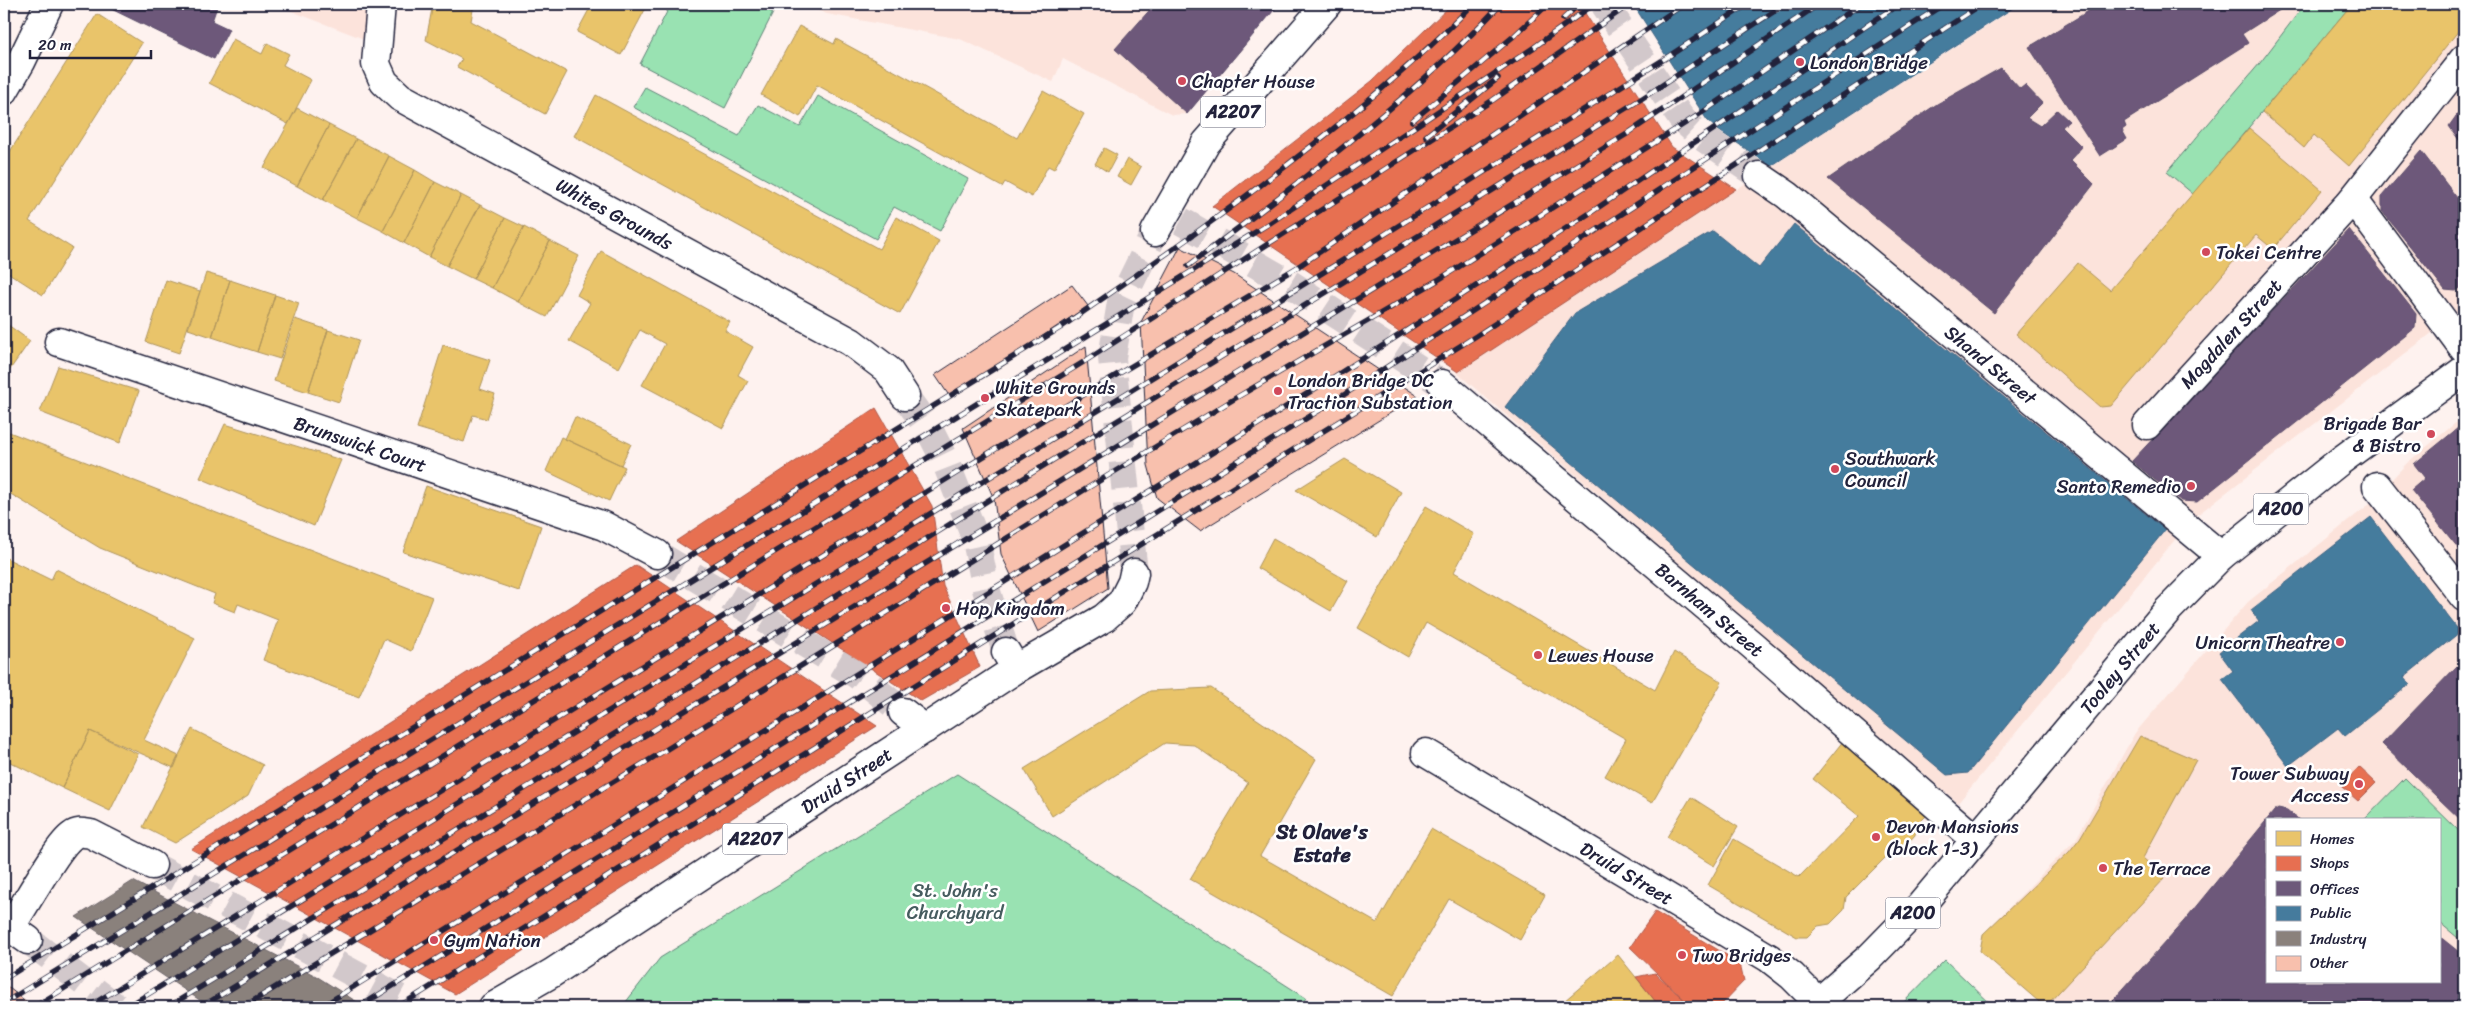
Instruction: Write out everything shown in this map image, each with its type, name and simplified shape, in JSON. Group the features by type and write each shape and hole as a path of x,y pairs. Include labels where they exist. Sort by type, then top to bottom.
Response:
{"street":[{"path":"4,91 21,62 49,4"},
{"name":"Whites Grounds","path":"381,4 376,64 384,82 400,97 851,342 888,370 905,396"},
{"name":"A2207","path":"1167,222 1206,143 1326,4"},
{"name":"Magdalen Street","path":"2147,425 2353,198 2464,59"},
{"name":"Shand Street","path":"1759,176 1787,195 2221,556"},
{"path":"2353,198 2464,349"},
{"name":"Brunswick Court","path":"59,342 604,526 657,554"},
{"name":"Tooley Street","path":"1816,1005 1870,957 1921,905 2167,611 2221,556 2340,461 2464,370"},
{"name":"Barnham Street","path":"1442,384 1752,645 1975,839"},
{"path":"2377,486 2464,596"},
{"name":"Druid Street","path":"493,1007 552,973 925,729 1011,660 1104,618 1122,602 1132,582 1134,573"},
{"path":"903,712 925,729"},
{"name":"Druid Street","path":"1426,754 1768,958 1792,976 1816,1005"},
{"path":"14,930 56,856 72,835 80,832 91,834 152,865"}],"shaded area":[{"path":"273,4 369,4 364,39"},
{"path":"801,4 1279,4 1187,114 1172,115 1063,59 1053,82 960,39 827,14"},
{"path":"2021,4 2464,4 2464,308 2192,519 1958,803 1456,372"},
{"path":"2464,416 2464,1007 2045,1007 1980,951 1983,934 2076,839 2135,733 2248,602 2367,506 2407,463"}],"green space":[{"path":"671,4 756,4 773,13 725,108 640,64"},
{"path":"2305,4 2352,4 2193,194 2167,172 2260,63"},
{"path":"645,87 739,136 758,105 800,127 818,96 968,179 940,231 894,207 876,239 633,107"},
{"name":"St. John's Churchyard","path":"957,774 1306,998 1299,1007 622,1007 660,958"},
{"path":"2405,778 2464,836 2464,943 2440,923 2440,818 2366,818"},
{"path":"1945,960 1994,1007 1899,1007"}],"building: Homes":[{"path":"433,4 474,4 471,21 567,72 545,114 457,67 462,59 426,40"},
{"path":"592,4 648,4 621,55 577,32"},
{"path":"2352,4 2464,4 2464,24 2349,166 2314,135 2304,148 2262,112"},
{"path":"97,14 142,43 29,221 72,248 43,295 4,270 4,161"},
{"path":"799,26 834,44 836,39 1017,138 1043,91 1084,114 1054,169 1048,166 1032,197 1005,182 1002,187 817,85 800,117 761,95"},
{"path":"233,39 262,54 267,43 289,54 283,65 311,80 288,124 209,83"},
{"path":"596,95 879,249 896,217 939,241 900,314 574,136"},
{"path":"297,108 329,125 297,186 264,168"},
{"path":"329,125 356,139 323,200 297,186"},
{"path":"2249,128 2322,190 2273,249 2256,235 2111,406 2100,407 2016,334 2078,263 2110,290"},
{"path":"356,139 389,156 357,218 323,200"},
{"path":"1104,148 1117,155 1108,172 1095,164"},
{"path":"389,156 415,170 383,231 357,218"},
{"path":"1127,159 1141,167 1131,185 1117,177"},
{"path":"415,170 435,182 404,243 383,231"},
{"path":"435,182 461,195 429,257 404,243"},
{"path":"461,195 480,205 447,266 429,257"},
{"path":"480,205 505,218 473,279 447,266"},
{"path":"505,218 524,227 492,288 473,279"},
{"path":"524,227 550,241 518,302 492,288"},
{"path":"550,241 579,256 547,317 518,302"},
{"path":"601,251 730,322 725,331 753,347 738,375 748,381 723,428 642,385 665,344 640,330 619,368 569,341 590,303 577,295"},
{"path":"206,273 230,280 212,337 188,329"},
{"path":"166,280 200,291 179,353 146,342"},
{"path":"230,280 275,295 257,352 212,337"},
{"path":"275,295 299,303 280,359 257,352"},
{"path":"295,319 328,330 308,392 274,381"},
{"path":"4,322 30,341 4,378"},
{"path":"328,330 359,340 339,402 308,392"},
{"path":"443,345 490,360 480,389 495,394 487,419 473,415 464,442 417,428"},
{"path":"58,366 139,391 120,443 40,412"},
{"path":"575,417 631,444 621,465 565,439"},
{"path":"225,424 341,460 314,526 200,478"},
{"path":"4,430 432,597 411,651 384,639 359,697 263,660 278,620 238,604 235,612 212,603 215,594 100,548 4,490"},
{"path":"561,437 625,467 609,501 546,471"},
{"path":"1345,459 1401,492 1377,537 1296,490"},
{"path":"426,486 541,526 519,591 403,552"},
{"name":"Lewes House","path":"1426,506 1474,534 1454,572 1655,690 1674,652 1722,682 1652,803 1605,776 1626,739 1426,623 1408,657 1358,628"},
{"path":"1273,538 1348,581 1331,611 1257,568"},
{"path":"4,557 51,580 56,569 195,638 144,740 179,756 174,768 90,731 62,788 4,759"},
{"path":"1211,688 1316,759 1260,856 1377,923 1431,829 1545,895 1520,940 1449,899 1393,996 1190,879 1248,783 1194,745 1165,743 1052,816 1024,769 1150,691"},
{"path":"192,729 263,765 248,796 175,843 143,827"},
{"path":"90,731 138,754 110,811 62,788"},
{"name":"The Terrace","path":"2140,736 2196,760 2143,858 2165,878 2045,1007 1980,951 1983,934 2069,852 2080,838"},
{"name":"Devon Mansions (block 1-3)","path":"1844,740 1928,814 1916,826 1915,835 1904,847 1896,847 1846,897 1844,910 1830,924 1818,926 1807,937 1797,937 1708,885 1734,839 1799,877 1859,816 1813,779"},
{"path":"1691,797 1738,827 1714,866 1667,837"},
{"path":"1618,955 1660,1007 1557,1007"}],"building: Shops":[{"path":"1452,4 1579,4 1672,147 1736,189 1458,372 1212,206 1372,81"},
{"path":"876,408 932,506 943,586 980,667 921,701 676,541"},
{"path":"636,565 877,726 455,994 191,849"},
{"name":"Tower Subway Access","path":"2359,767 2376,783 2358,801 2341,786"},
{"name":"Two Bridges","path":"1655,912 1740,963 1744,981 1719,1007 1692,1007 1630,947"},
{"path":"1655,973 1692,1007 1660,1007 1636,977"}],"building: Offices":[{"path":"101,4 218,4 212,21 229,29 214,59"},
{"name":"Chapter House","path":"1155,4 1279,4 1187,114 1115,49"},
{"path":"2100,4 2289,4 2242,34 2248,43 2124,122 2126,127 2122,130 2127,139 2100,156 2029,47"},
{"path":"2001,68 2020,89 2025,85 2042,103 2027,118 2040,126 2057,110 2069,121 2062,127 2082,147 2070,160 2094,184 1994,313 1828,179 1937,104"},
{"path":"2464,105 2464,147 2449,126"},
{"path":"2421,151 2464,207 2464,285 2456,291 2445,290 2382,211 2382,196"},
{"path":"2349,229 2416,314 2415,328 2197,502 2181,501 2132,461"},
{"path":"2464,423 2464,555 2411,490 2425,478 2414,464"},
{"path":"2457,666 2464,673 2464,823 2382,744"},
{"path":"2278,808 2287,810 2297,818 2268,818"},
{"path":"2266,821 2266,984 2440,984 2440,937 2464,956 2464,1007 2107,1007 2184,921"}],"building: Public":[{"name":"London Bridge","path":"1633,4 2019,4 1771,166 1718,130 1707,120"},
{"name":"Southwark Council","path":"1794,224 2165,530 1968,773 1947,775 1505,407 1575,313 1713,231 1759,268"},
{"name":"Unicorn Theatre","path":"2371,517 2460,632 2404,677 2410,684 2345,736 2338,728 2288,766 2222,679 2233,671 2219,652 2259,621 2251,610"}],"building: Industry":[{"path":"133,881 316,976 365,1007 210,1007 76,917"}],"building: Other":[{"name":"London Bridge DC Traction Substation","path":"1180,247 1234,274 1418,396 1200,531 1157,498 1148,465 1141,322"},
{"path":"1072,285 1088,306 950,397 935,375"},
{"path":"1086,346 1108,588 1038,632 1001,554 994,499 963,428"},
{"path":"4,984 33,1007 4,1007"}],"tunnel":[{"path":"1604,4 1681,118 1702,137 1759,176"},
{"path":"1181,221 1292,285 1442,384"},
{"path":"1134,573 1112,358 1121,302 1155,232"},
{"path":"905,396 929,429 946,463 976,540 986,589 1006,652"},
{"path":"657,554 857,675 903,712"},
{"path":"152,865 416,1007"},
{"path":"28,940 116,1007"}],"railway":[{"path":"4,979 1060,328 1201,229 1304,152 1407,67 1473,4"},
{"path":"1188,266 1390,109 1501,4"},
{"path":"1412,121 1515,35 1548,4"},
{"path":"1563,19 1579,4"},
{"path":"4,1003 1270,223 1533,48 1594,4"},
{"path":"34,1007 1082,363 1493,100 1630,4"},
{"path":"88,1007 1103,383 1296,268 1684,4"},
{"path":"127,1007 1366,246 1666,58 1748,4"},
{"path":"168,1007 637,720 1027,476 1638,101 1785,4"},
{"path":"201,1007 1627,134 1819,4"},
{"path":"243,1007 659,754 1081,492 1239,396 1438,280 1703,112 1861,4"},
{"path":"321,1007 1329,380 1590,213 1899,4"},
{"path":"359,1007 1336,400 1944,4"},
{"path":"398,1007 1476,336 1982,4"},
{"path":"1426,136 1498,78"}],"place":[{"name":"London Bridge","path":"1800,62"},
{"name":"Chapter House","path":"1182,81"},
{"name":"Tokei Centre","path":"2206,252"},
{"name":"London Bridge DC Traction Substation","path":"1278,391"},
{"name":"White Grounds Skatepark","path":"985,398"},
{"name":"Brigade Bar & Bistro","path":"2431,434"},
{"name":"Southwark Council","path":"1835,469"},
{"name":"Santo Remedio","path":"2191,486"},
{"name":"Hop Kingdom","path":"946,608"},
{"name":"Unicorn Theatre","path":"2340,642"},
{"name":"Lewes House","path":"1538,655"},
{"name":"Tower Subway Access","path":"2359,784"},
{"name":"Devon Mansions (block 1-3)","path":"1876,837"},
{"name":"The Terrace","path":"2103,868"},
{"name":"Gym Nation","path":"434,940"},
{"name":"Two Bridges","path":"1682,955"}],"district":[{"name":"St Olave's Estate","path":"1322,844"}]}
